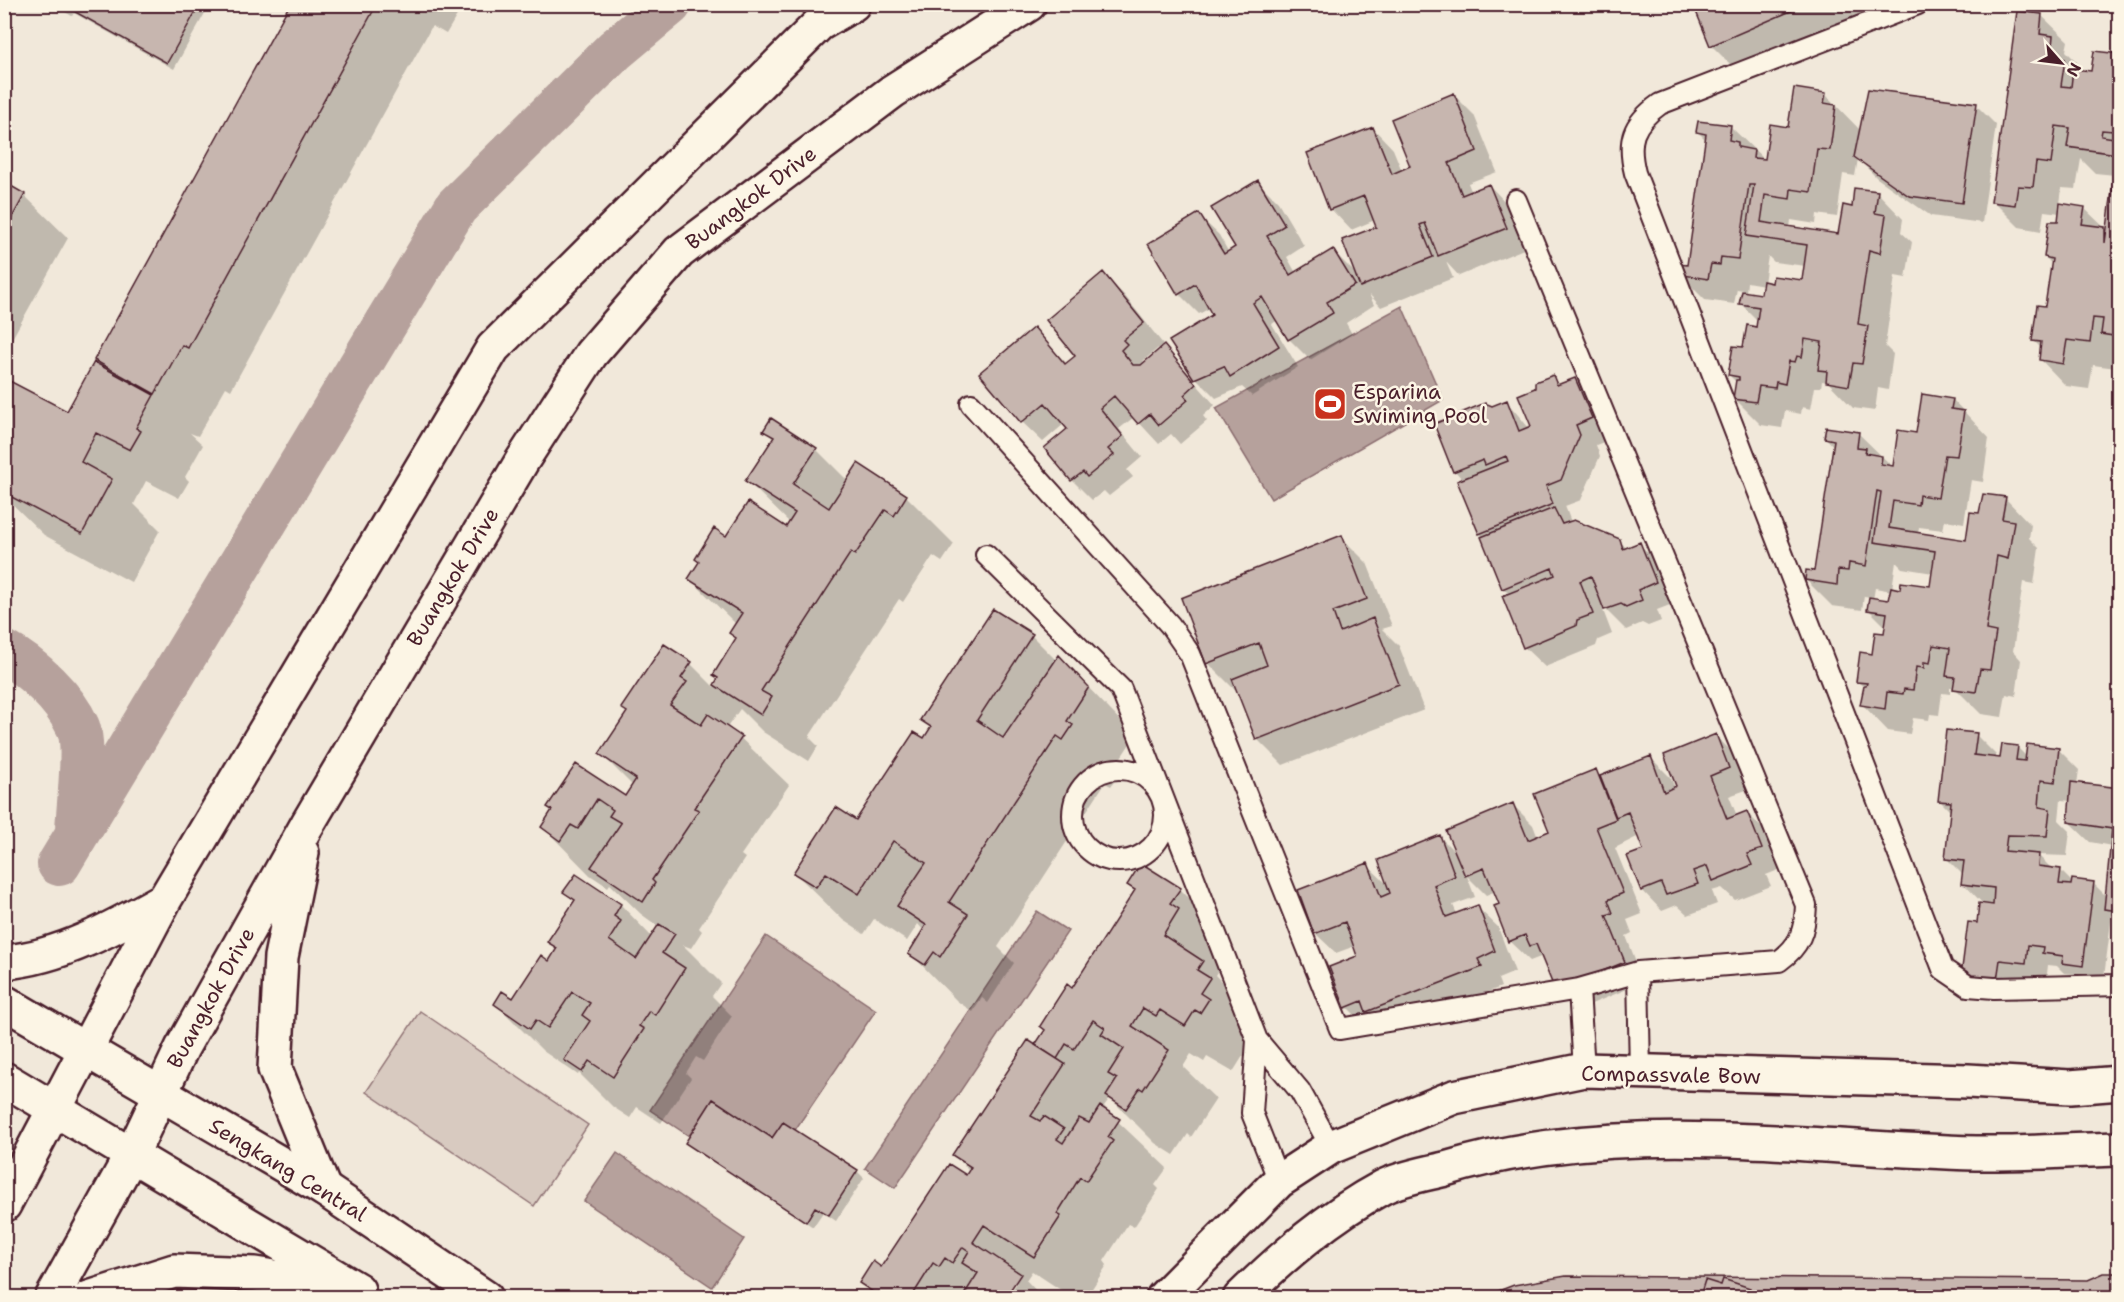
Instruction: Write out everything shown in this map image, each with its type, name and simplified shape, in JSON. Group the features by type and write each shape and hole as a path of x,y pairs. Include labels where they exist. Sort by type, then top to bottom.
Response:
{"main road":[{"path":"4,1204 165,899 494,348 819,24 853,4"},
{"name":"Buangkok Drive","path":"52,1298 132,1154 182,1048 308,825 492,512 591,354 679,252 893,91 1029,4"},
{"path":"308,825 281,957 275,1069 324,1189"},
{"path":"4,962 27,960 113,929 165,899"},
{"name":"Sengkang Central","path":"4,1002 324,1189 486,1298"},
{"name":"Compassvale Bow","path":"1163,1298 1280,1181 1331,1147 1454,1097 1584,1070 1968,1081 2070,1087 2120,1083"},
{"path":"4,1079 363,1294"},
{"name":"Compassvale Bow","path":"2070,1087 2120,1104"},
{"path":"1240,1298 1292,1247 1384,1187 1462,1163 1533,1147 1594,1140 1676,1140 1832,1144 1977,1153 2120,1149"},
{"path":"89,1298 174,1271 255,1274 363,1294"}],"lane":[{"path":"1918,4 1660,104 1642,117 1634,133 1631,154 1635,173 1943,969 1968,986 1994,988 2120,986"},
{"path":"971,404 1170,625 1190,654 1340,1029 1579,989 1638,972 1779,961 1794,950 1805,929 1806,905 1516,200"},
{"path":"986,555 1121,689 1257,1040 1300,1090 1331,1147"},
{"path":"1116,767 1145,775 1156,786 1163,799 1166,814 1164,829 1156,843 1144,854 1130,860 1099,858 1087,849 1077,836 1073,820 1076,798 1089,779 1101,771 1116,767"},
{"path":"1638,972 1640,1072"},
{"path":"1579,989 1584,1070"},
{"path":"1257,1040 1252,1113 1280,1181"}],"shaded area":[{"name":"Esparina Swiming Pool","path":"1402,306 1443,400 1271,499 1216,408"},
{"path":"1037,911 1068,931 895,1188 865,1168"},
{"path":"766,936 876,1010 795,1130 783,1122 772,1138 713,1099 689,1136 650,1110"},
{"path":"420,1011 588,1125 534,1206 366,1092"},
{"path":"617,1153 744,1239 712,1287 584,1201"}],"building":[{"path":"61,4 200,4 167,63"},
{"path":"290,4 377,4 188,348 182,345 155,394 94,360"},
{"path":"1693,4 1807,4 1710,46"},
{"path":"2017,11 2042,14 2040,34 2053,36 2051,57 2065,59 2061,86 2071,87 2073,69 2091,71 2094,51 2120,54 2120,111 2116,111 2113,131 2102,130 2101,136 2120,139 2120,337 2101,334 2103,319 2093,318 2090,343 2067,340 2063,364 2039,360 2041,342 2032,341 2037,305 2045,306 2052,259 2044,257 2049,221 2058,221 2060,203 2085,207 2082,224 2105,227 2105,243 2117,154 2067,147 2070,128 2056,126 2051,164 2036,162 2033,187 2018,186 2015,205 1991,202"},
{"path":"1794,88 1826,93 1824,103 1836,105 1830,150 1817,149 1811,192 1791,189 1790,199 1765,195 1761,222 1838,234 1843,205 1852,207 1854,188 1878,191 1875,213 1886,215 1880,253 1869,250 1858,324 1868,326 1862,364 1853,363 1849,386 1826,382 1827,371 1818,370 1822,342 1805,339 1802,357 1797,356 1795,362 1789,361 1785,384 1776,382 1775,388 1759,386 1756,402 1733,399 1736,380 1739,380 1739,377 1728,375 1733,346 1743,347 1747,325 1756,327 1759,307 1739,304 1742,291 1761,294 1763,281 1772,283 1773,276 1802,280 1807,245 1746,236 1754,185 1749,185 1738,259 1721,257 1720,265 1711,264 1708,279 1677,274 1679,264 1687,265 1706,134 1696,132 1698,121 1731,125 1729,140 1738,142 1738,147 1754,150 1753,158 1765,159 1770,124 1788,127"},
{"path":"1868,89 1977,103 1962,203 1909,196 1854,157"},
{"path":"1454,93 1477,151 1449,163 1462,195 1489,184 1507,228 1438,256 1425,223 1420,225 1433,257 1360,287 1342,240 1376,227 1364,196 1329,210 1307,153 1373,127 1392,174 1410,166 1391,119"},
{"path":"1258,180 1285,225 1267,236 1290,275 1333,249 1355,285 1327,302 1333,313 1288,340 1262,297 1253,303 1279,346 1230,377 1224,366 1194,379 1169,341 1212,315 1195,284 1178,295 1148,244 1199,213 1224,254 1235,247 1211,208"},
{"path":"4,182 25,194 4,232"},
{"path":"1103,272 1144,323 1123,340 1127,344 1121,350 1133,365 1141,365 1164,345 1196,384 1184,395 1188,400 1159,425 1150,414 1138,424 1114,396 1100,408 1123,436 1108,449 1114,455 1087,477 1083,472 1071,481 1044,448 1067,429 1045,403 1021,423 979,373 1034,327 1065,364 1075,356 1046,320"},
{"path":"94,362 154,395 136,428 141,431 130,450 96,433 81,462 112,479 82,534 4,493 4,378 67,411"},
{"path":"1553,375 1557,385 1575,378 1592,418 1576,425 1580,435 1561,480 1546,486 1553,504 1479,534 1457,481 1508,461 1506,456 1485,465 1483,460 1453,472 1434,424 1485,403 1492,406 1507,400 1519,431 1531,426 1518,395 1535,388 1535,382"},
{"path":"1922,394 1953,399 1951,409 1964,411 1957,456 1945,455 1938,498 1919,495 1918,505 1893,501 1889,528 1966,540 1970,512 1979,513 1983,494 2006,497 2002,519 2014,521 2008,559 1997,556 1986,630 1996,632 1990,670 1980,669 1976,692 1953,689 1955,677 1946,676 1950,648 1933,645 1930,663 1924,662 1924,668 1916,667 1913,690 1904,689 1903,694 1887,692 1885,709 1860,705 1864,686 1867,683 1856,682 1860,652 1872,654 1875,632 1884,633 1887,613 1867,610 1869,597 1888,600 1891,587 1900,589 1901,582 1930,586 1935,551 1874,542 1881,492 1877,491 1866,566 1849,563 1848,571 1838,570 1837,585 1805,580 1806,570 1814,571 1834,440 1824,438 1826,427 1859,432 1857,447 1866,448 1865,453 1882,456 1881,464 1893,466 1898,430 1916,433"},
{"path":"771,418 817,448 793,484 829,508 858,463 907,495 894,516 885,510 855,555 851,552 761,691 772,697 761,715 714,685 718,678 713,675 736,638 729,633 742,613 688,579 699,562 695,559 714,528 726,536 748,502 786,527 795,513 745,481 774,437 763,431"},
{"path":"1554,508 1562,524 1574,520 1620,539 1623,549 1640,542 1656,582 1638,590 1642,600 1626,607 1621,604 1604,610 1591,576 1580,581 1593,614 1577,620 1576,626 1523,648 1502,596 1555,575 1552,568 1502,589 1481,537"},
{"path":"1342,535 1367,599 1333,612 1340,632 1373,618 1399,684 1256,740 1232,679 1267,665 1259,643 1206,664 1181,598"},
{"path":"993,609 1033,634 977,720 1003,738 1059,655 1089,687 1067,721 1073,725 1063,740 1057,736 949,902 968,914 940,957 934,952 925,965 908,954 926,925 897,906 926,863 893,841 859,894 826,873 816,887 793,873 836,807 856,820 914,732 924,738 931,727 920,720"},
{"path":"664,644 692,662 681,678 687,682 670,705 701,725 708,714 742,737 694,808 699,810 652,880 655,883 643,902 591,867 621,823 609,816 613,810 597,799 578,829 571,825 560,841 541,827 552,810 547,807 576,764 625,796 636,779 599,754 627,712 621,708"},
{"path":"1946,730 1977,733 1974,755 2000,758 2002,744 2018,746 2016,760 2025,761 2027,744 2059,748 2055,782 2041,780 2039,807 2050,809 2047,836 2007,835 2005,851 2039,854 2038,866 2061,869 2059,884 2071,885 2072,879 2094,882 2083,966 2062,963 2063,956 2042,953 2043,947 2028,945 2026,963 2000,960 1997,980 1961,976 1968,922 1977,923 1979,903 1993,905 1994,888 1961,884 1964,861 1945,859 1951,802 1938,801"},
{"path":"1716,734 1729,768 1710,776 1727,819 1747,811 1762,849 1747,854 1752,865 1713,881 1707,866 1693,871 1698,884 1666,895 1661,883 1641,891 1627,856 1643,850 1628,812 1616,817 1600,776 1651,756 1664,792 1676,786 1664,755"},
{"path":"1596,769 1616,819 1596,827 1623,893 1608,900 1613,913 1606,915 1625,962 1555,990 1536,944 1530,946 1525,935 1508,942 1494,906 1499,904 1484,868 1465,876 1446,831 1513,803 1528,840 1549,831 1534,794"},
{"path":"2071,782 2120,788 2120,911 2104,909 2112,829 2068,822"},
{"path":"1440,835 1455,876 1434,885 1446,917 1478,905 1495,951 1478,959 1482,967 1366,1012 1362,1001 1345,1008 1329,967 1357,956 1345,922 1314,934 1298,890 1368,863 1381,897 1390,893 1378,860"},
{"path":"1141,863 1181,888 1170,903 1179,909 1163,935 1203,961 1197,970 1210,978 1200,993 1209,999 1200,1013 1195,1010 1185,1026 1160,1010 1156,1016 1143,1008 1132,1026 1169,1050 1143,1090 1140,1088 1126,1109 1106,1096 1117,1079 1108,1074 1124,1049 1101,1034 1105,1028 1093,1020 1074,1049 1066,1044 1057,1059 1035,1045 1045,1030 1040,1026 1067,984 1072,988 1135,890 1127,885"},
{"path":"576,874 621,904 614,916 621,921 609,940 636,959 659,924 675,934 662,953 685,968 655,1015 649,1011 639,1026 644,1029 613,1077 589,1061 582,1072 564,1060 590,1021 582,1015 590,1003 572,992 548,1028 536,1020 530,1029 494,1004 502,991 513,998 541,955 549,961 557,948 547,942 575,900 563,892"},
{"path":"1028,1040 1065,1064 1031,1116 1040,1121 1044,1116 1064,1129 1057,1139 1063,1143 1079,1118 1089,1123 1100,1106 1120,1119 1108,1137 1113,1141 1086,1181 1080,1177 1057,1214 1061,1216 1034,1257 984,1225 973,1242 1021,1274 1005,1298 962,1298 978,1273 962,1263 969,1251 963,1247 952,1263 945,1258 939,1267 933,1263 911,1298 882,1298 859,1283 873,1261 881,1267 949,1164 966,1175 971,1167 952,1155"},
{"path":"713,1099 772,1138 783,1122 858,1170 829,1215 815,1207 806,1222 685,1143"},
{"path":"2104,1273 2120,1273 2120,1298 1480,1298 1514,1285 1566,1276 2088,1280"},
{"path":"1723,1279 1750,1288 1746,1298 1700,1296 1705,1280 1721,1285"}],"waterway":[{"path":"59,864 456,207 615,50 670,4"},
{"path":"4,652 26,666 47,684 65,705 78,727 81,762 77,830"}],"place":[{"name":"Esparina Swiming Pool","path":"1330,404"}]}
